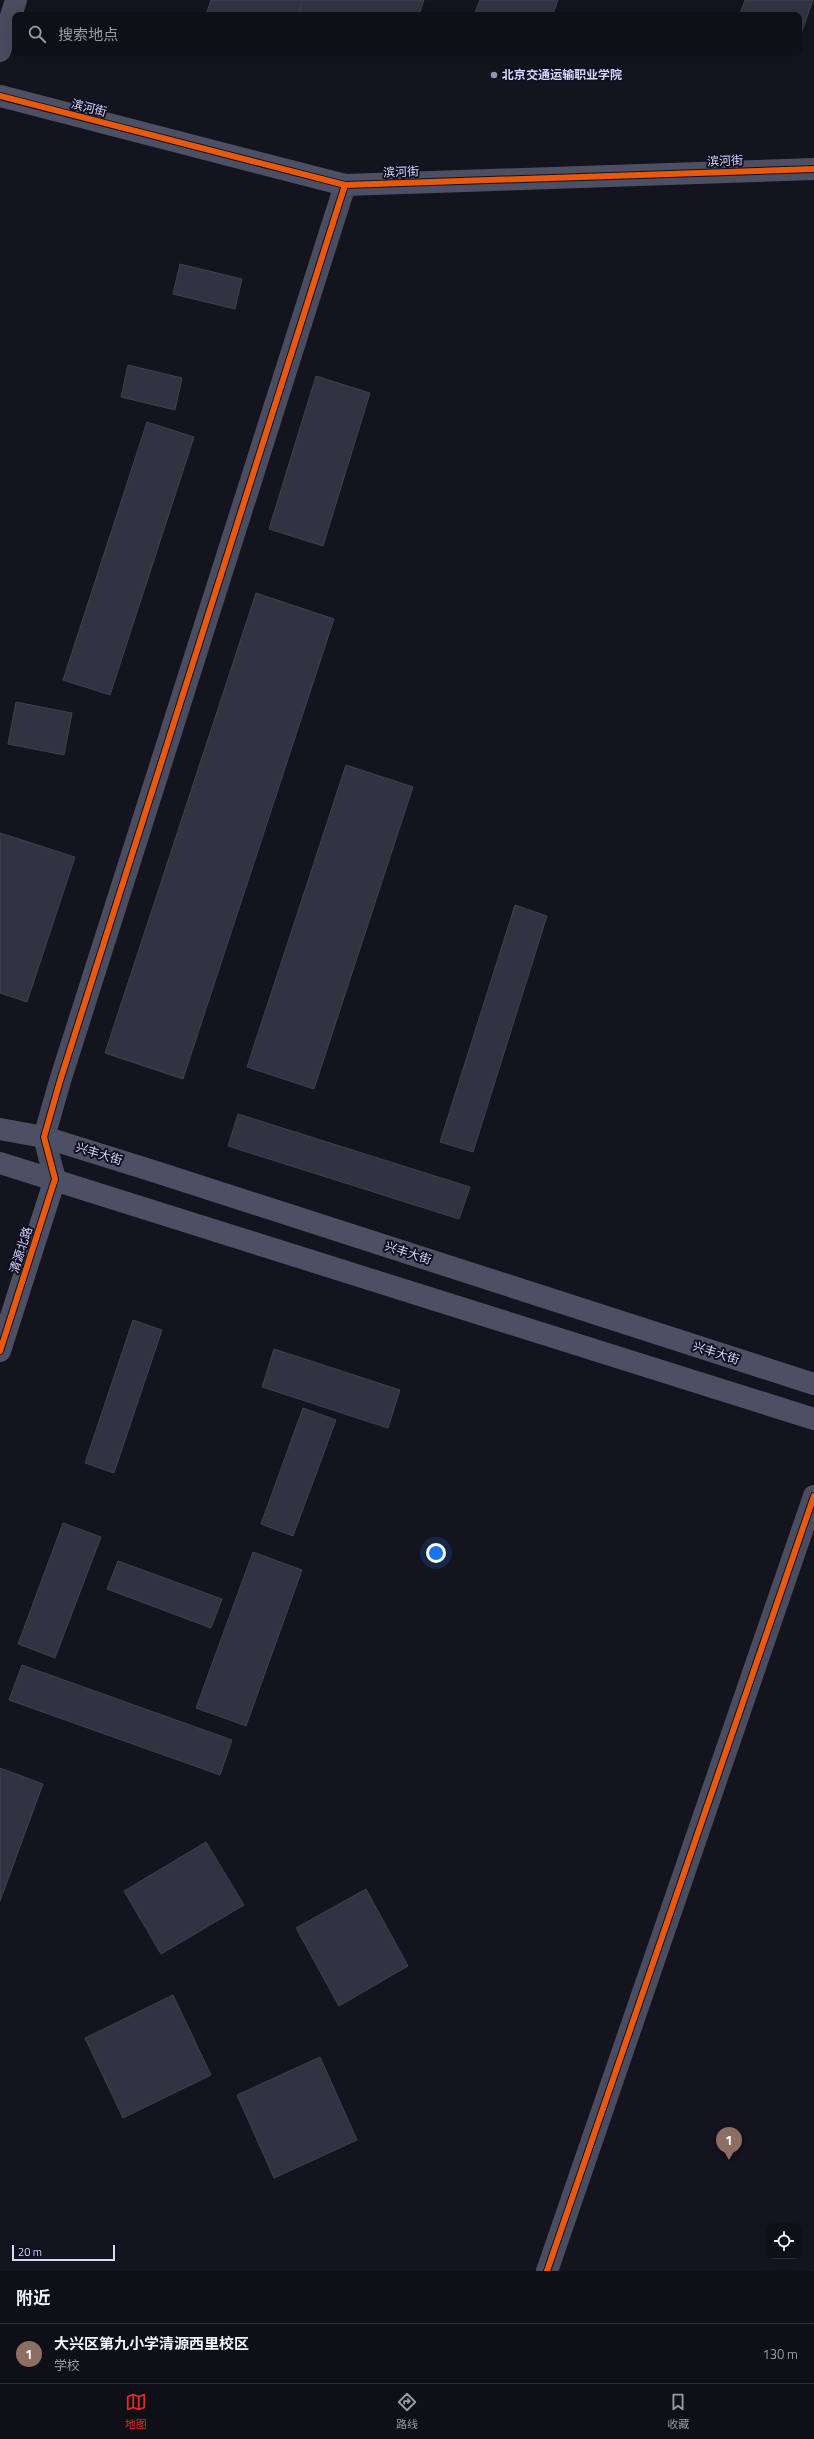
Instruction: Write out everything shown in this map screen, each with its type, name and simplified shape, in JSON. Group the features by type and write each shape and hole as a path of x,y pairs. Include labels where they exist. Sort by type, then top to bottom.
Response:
{"main road":[{"name":"滨河街","path":"0,96 345,185 814,169"},
{"name":"兴丰大街","path":"0,1129 44,1137 814,1384"},
{"path":"0,1163 55,1179 814,1419"},
{"name":"清源北路","path":"0,1351 55,1179"}],"street":[{"path":"12,12 16,0"},
{"path":"0,51 12,13"},
{"path":"55,1179 44,1137 60,1081 345,185"},
{"path":"547,2271 814,1496"}],"building":[{"path":"211,0 303,0 299,12 207,12"},
{"path":"303,0 424,0 420,12 299,12"},
{"path":"480,0 558,0 554,12 475,12"},
{"path":"745,0 813,0 802,31 802,12 741,12"},
{"path":"180,264 242,279 235,309 173,294"},
{"path":"128,365 182,378 175,410 121,397"},
{"path":"316,376 370,393 323,546 269,529"},
{"path":"147,422 194,437 110,695 63,680"},
{"path":"256,593 334,619 183,1079 105,1053"},
{"path":"16,702 72,713 64,755 8,744"},
{"path":"346,765 413,787 314,1089 247,1067"},
{"path":"0,833 75,857 27,1002 0,993"},
{"path":"515,905 547,916 473,1152 440,1142"},
{"path":"238,1114 470,1187 459,1219 228,1146"},
{"path":"133,1320 162,1330 114,1473 85,1463"},
{"path":"274,1349 400,1390 388,1428 262,1387"},
{"path":"303,1408 336,1420 293,1536 261,1524"},
{"path":"63,1523 101,1537 55,1658 18,1644"},
{"path":"253,1552 302,1570 246,1726 196,1708"},
{"path":"118,1561 222,1599 211,1628 107,1589"},
{"path":"22,1665 232,1740 220,1775 9,1700"},
{"path":"0,1768 43,1784 0,1901"},
{"path":"206,1842 244,1905 161,1954 124,1891"},
{"path":"366,1889 408,1966 339,2006 296,1928"},
{"path":"173,1995 211,2075 123,2118 85,2038"},
{"path":"320,2057 357,2140 274,2178 237,2095"}],"cycle path":[{"path":"0,96 345,185 814,169"},
{"path":"0,1351 55,1179 44,1137 60,1081 345,185"},
{"path":"547,2271 814,1496"}],"place":[{"name":"北京交通运输职业学院","path":"494,75"},
{"name":"大兴区第九小学清源西里校区","path":"729,2160"}]}
